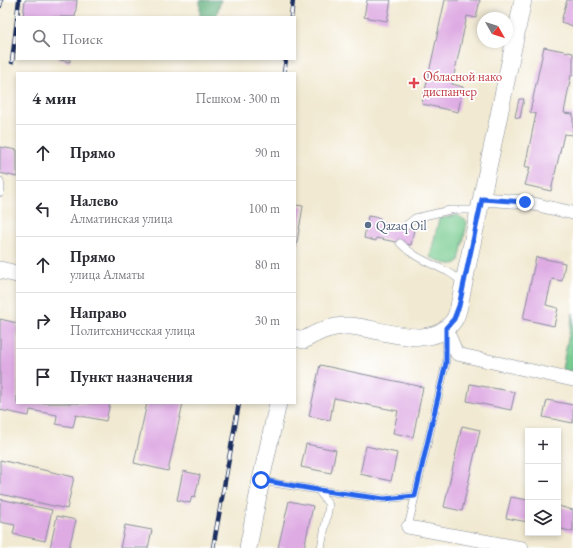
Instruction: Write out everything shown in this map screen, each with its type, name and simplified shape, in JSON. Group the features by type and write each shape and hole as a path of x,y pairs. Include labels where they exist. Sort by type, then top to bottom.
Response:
{"street":[{"path":"298,343 318,332 333,327 350,326 418,338 436,334 446,328 454,319 459,306 464,283 523,0"},
{"path":"480,204 525,202 573,213"},
{"path":"0,270 16,274"},
{"path":"446,328 457,354 573,380"},
{"path":"248,548 278,404"},
{"path":"408,527 522,548"}],"lane":[{"path":"0,181 0,193"},
{"path":"404,227 415,218 480,204"},
{"path":"400,243 408,251 450,273 464,283"},
{"path":"408,527 446,363 446,328"},
{"path":"261,480 384,499 415,496"},
{"path":"318,490 330,505 321,548"}],"green space":[{"path":"200,0 221,0 216,16 200,16"},
{"path":"457,215 467,223 459,261 449,264 430,257 439,219"},
{"path":"573,313 573,372 562,369"}],"building":[{"path":"25,0 77,0 75,16 23,16"},
{"path":"367,0 391,0 387,21 364,17"},
{"path":"445,0 480,0 476,18 467,16 452,84 463,87 458,112 422,104"},
{"path":"567,0 573,0 573,26 561,22"},
{"path":"544,47 573,53 573,75 571,75 564,113 573,114 573,135 564,134 551,191 525,185 530,167 525,167 536,114 530,112"},
{"path":"519,99 524,99 520,118 515,117"},
{"path":"0,147 16,150 16,177 0,173"},
{"path":"296,205 303,206 296,248"},
{"path":"368,216 380,218 380,222 414,229 411,245 376,238 376,241 364,238"},
{"path":"536,257 565,263 562,281 552,279 546,305 558,308 554,326 523,319"},
{"path":"0,319 16,323 16,404 110,404 106,421 76,415 73,427 56,424 57,415 30,410 29,416 0,410"},
{"path":"320,365 423,387 413,437 393,433 398,411 334,398 330,420 309,416"},
{"path":"470,384 515,392 511,410 467,401"},
{"path":"547,400 573,405 573,423 543,417"},
{"path":"147,404 183,404 168,471 134,463"},
{"path":"462,426 480,430 462,511 444,507"},
{"path":"306,444 336,450 331,473 301,467"},
{"path":"366,446 397,453 391,481 360,474"},
{"path":"0,460 74,477 67,509 0,494"},
{"path":"183,471 200,475 195,497 192,496 190,503 177,500"},
{"path":"511,497 525,499 525,521 506,518"},
{"path":"0,499 52,510 45,541 13,534 15,525 0,522"},
{"path":"289,501 313,506 304,548 278,548"},
{"path":"561,507 573,510 573,532 561,529"},
{"path":"57,516 76,520 69,548 50,548"},
{"path":"125,525 152,530 148,548 120,548"}],"railway":[{"path":"0,6 1,0"},
{"path":"17,16 19,0"},
{"path":"291,16 293,0"},
{"path":"12,62 16,28"},
{"path":"284,72 286,60"},
{"path":"213,548 239,404"}],"place":[{"name":"Обласной нако диспанчер","path":"414,83"},
{"name":"Qazaq Oil","path":"368,225"}],"route":[{"path":"261,480 384,499 415,496 446,363 446,328 454,319 459,306 482,199 525,202"}]}
